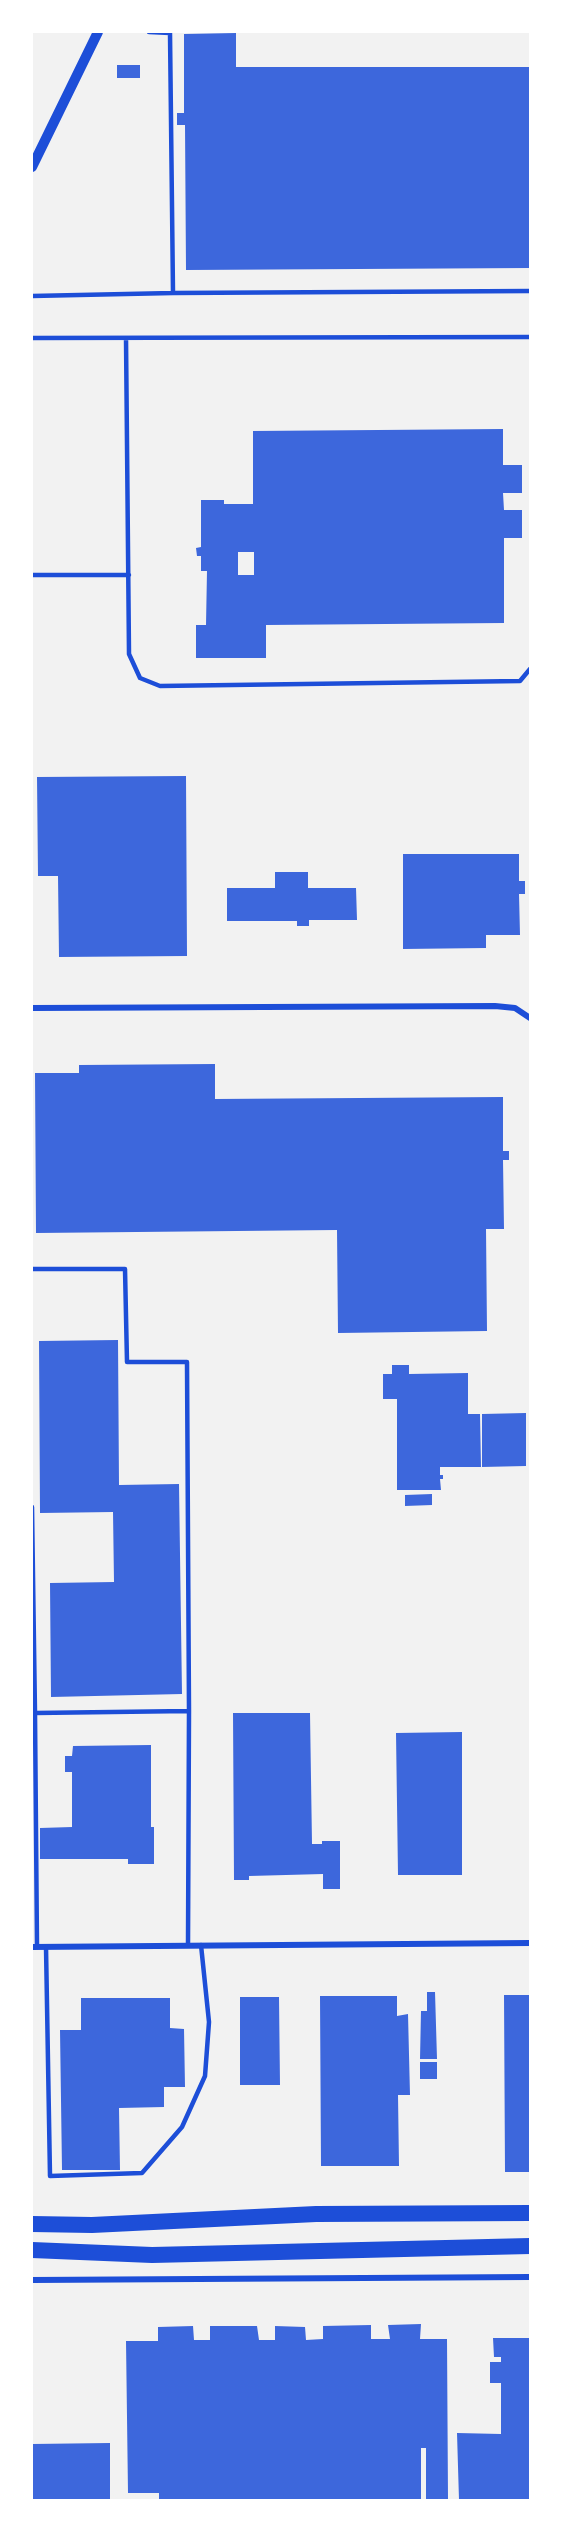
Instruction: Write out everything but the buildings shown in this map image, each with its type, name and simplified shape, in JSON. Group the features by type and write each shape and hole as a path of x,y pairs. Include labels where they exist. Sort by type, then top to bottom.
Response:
{"highway":[{"path":"32,2224 92,2225 316,2214 531,2213"},
{"path":"32,2250 152,2255 531,2246"}],"street":[{"path":"32,167 98,32"},
{"path":"32,1008 495,1006 515,1008 531,1018"},
{"path":"34,1947 531,1942"},
{"path":"32,2280 531,2277"}],"lane":[{"path":"149,32 170,33 173,293"},
{"path":"32,296 531,291"},
{"path":"32,338 531,337"},
{"path":"126,338 129,654 140,678 160,686 520,681 531,669"},
{"path":"32,575 129,575"},
{"path":"32,1269 125,1269 127,1362 187,1362 188,1945"},
{"path":"32,1507 35,1713 34,1947"},
{"path":"35,1713 189,1711"},
{"path":"46,1947 50,2176 142,2173 182,2127 205,2076 209,2022 201,1945"}]}
